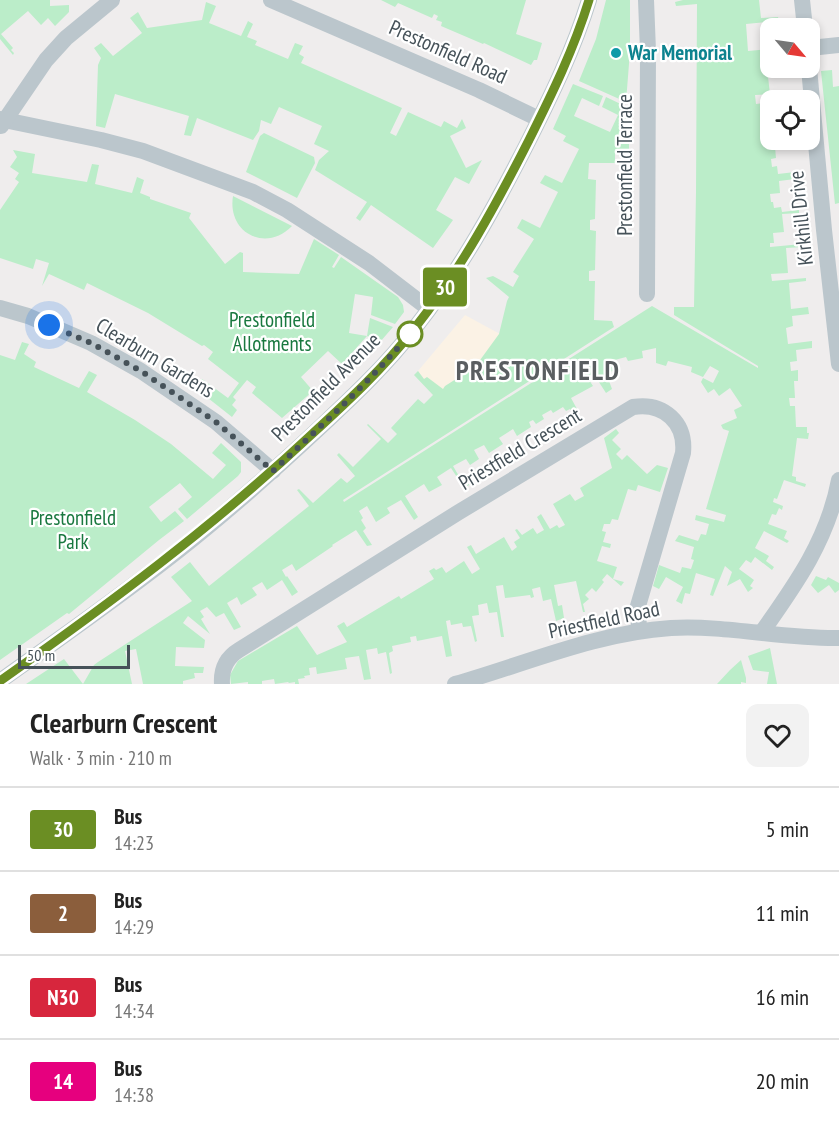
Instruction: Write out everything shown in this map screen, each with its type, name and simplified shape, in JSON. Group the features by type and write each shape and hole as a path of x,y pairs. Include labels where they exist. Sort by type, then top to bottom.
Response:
{"street":[{"path":"112,0 66,38 46,60 2,122 93,138 143,152 253,192 287,210 369,263 429,309"},
{"name":"Prestonfield Road","path":"272,0 479,90 539,119"},
{"name":"Prestonfield Avenue","path":"0,681 179,550 273,471 401,345 458,267 501,194 560,77 589,0"},
{"name":"Prestonfield Terrace","path":"646,0 648,51 647,294"},
{"path":"802,0 804,18"},
{"path":"820,47 839,45"},
{"name":"Kirkhill Drive","path":"810,78 832,229 839,363"},
{"name":"Clearburn Gardens","path":"0,308 28,316 91,343 141,371 216,422 273,471"},
{"name":"Priestfield Crescent","path":"222,684 222,670 227,661 245,646 633,407 648,406 660,409 673,419 681,432 684,445 638,606 639,632"},
{"path":"762,632 819,543 830,516 839,480"},
{"name":"Priestfield Road","path":"455,684 584,643 670,628 706,627 839,638"}],"shaded area":[{"path":"465,315 522,346 444,406 418,371"}],"green space":[{"path":"0,0 50,0 50,6 69,5 69,12 55,26 48,18 41,25 28,11 1,34 13,48 11,50 13,55 0,39"},
{"path":"381,0 526,0 516,34 542,43 537,60 534,60 531,65 441,26 442,22 436,20 438,16 434,14 432,18 398,3 395,7"},
{"path":"606,0 630,0 630,51 626,102 579,81 596,39"},
{"path":"683,0 759,0 760,23 746,24 748,51 760,50 760,78 768,78 770,90 760,90 760,95 755,95 756,104 760,103 760,150 775,150 776,158 771,159 772,167 777,166 778,174 795,172 795,179 779,181 780,193 770,194 774,208 781,207 782,212 799,210 799,213 782,214 784,232 773,233 774,243 770,243 770,247 802,244 802,247 786,248 788,273 771,274 772,281 806,278 806,281 789,283 791,309 808,307 809,314 792,316 793,326 786,328 788,344 812,341 812,348 796,350 797,361 790,362 791,371 798,370 798,381 794,381 795,398 789,398 790,406 795,406 796,427 807,427 807,433 809,433 808,439 797,438 792,476 796,477 796,481 806,484 805,487 784,480 777,499 774,498 773,502 783,506 782,510 779,508 776,515 772,514 768,524 787,531 784,538 789,541 787,543 764,531 755,548 769,556 766,561 774,567 772,570 755,557 751,563 746,560 739,569 754,580 750,586 753,588 748,592 740,579 727,586 732,572 725,566 713,596 710,595 715,579 696,573 690,594 685,593 682,604 676,601 683,587 666,577 659,589 653,586 659,565 680,573 682,567 691,569 694,547 675,541 679,535 698,541 701,534 706,535 709,524 695,520 696,515 724,522 726,515 706,509 729,431 723,429 721,425 737,418 734,410 742,406 730,388 719,396 714,389 708,393 701,382 703,378 713,383 719,371 710,366 703,377 691,372 692,367 668,361 666,366 656,363 656,348 642,351 643,358 628,361 626,357 611,361 613,371 606,373 612,389 606,393 595,376 589,380 593,386 571,398 577,409 572,412 570,409 566,411 563,407 553,413 551,410 542,415 544,419 536,424 533,420 529,422 531,427 517,436 513,429 499,438 503,444 489,453 484,445 474,450 479,459 470,465 466,459 453,466 463,483 467,481 469,485 464,488 451,468 437,477 442,485 429,492 424,484 405,496 418,517 414,520 401,500 387,508 390,513 376,522 367,506 359,511 366,528 363,531 372,545 367,546 356,530 296,571 292,564 282,570 298,592 292,596 282,580 267,590 262,582 252,588 257,595 241,605 237,597 227,603 241,627 234,630 224,613 216,617 207,607 200,611 204,617 201,619 210,634 188,616 183,623 205,640 204,648 176,647 175,666 204,667 203,673 194,673 195,678 183,681 183,684 143,684 136,649 125,651 132,684 83,684 94,665 192,601 171,577 190,562 209,586 309,506 297,490 299,489 313,503 341,478 347,483 355,476 337,455 339,453 353,467 381,439 368,424 388,443 397,434 391,428 418,399 424,404 433,395 414,375 418,371 424,379 427,377 443,389 475,367 499,334 509,297 486,278 493,276 513,287 519,276 513,272 534,239 517,228 522,219 540,228 558,192 540,183 545,175 562,183 579,149 563,141 566,136 553,129 573,84 603,96 599,106 582,98 574,116 610,132 618,115 602,107 606,97 629,108 629,153 615,152 615,163 589,163 588,179 596,180 595,219 590,220 590,230 596,231 595,270 589,271 589,281 595,281 594,320 612,321 614,327 343,500 344,502 652,306 758,368 674,315 674,307 694,307 697,4 676,6 675,2"},
{"path":"206,2 216,6 209,23 241,36 248,21 253,24 247,37 257,41 255,45 288,59 295,43 303,46 299,54 304,57 301,63 402,108 390,133 396,136 408,112 441,127 444,121 457,128 462,119 466,128 450,136 466,168 482,160 469,184 455,177 436,210 453,220 433,248 371,205 360,221 356,218 367,202 315,170 319,160 329,151 314,144 322,126 279,107 271,124 261,120 259,131 253,140 197,118 191,136 184,135 189,116 115,94 105,128 96,126 98,65 101,58 94,48 101,43 113,56 142,33 130,18 138,12 147,28 202,20"},
{"path":"832,70 833,87 839,86 839,203 835,204 821,71"},
{"path":"264,133 314,157 315,163 297,198 246,172 260,136"},
{"name":"Prestonfield Allotments","path":"13,150 35,154 32,173 87,182 92,164 99,165 95,184 132,193 137,177 144,180 140,193 150,199 191,213 189,218 225,264 240,252 243,253 243,272 299,274 314,239 339,255 332,267 334,268 341,257 398,297 404,312 395,324 371,315 373,297 355,294 349,333 367,336 342,364 328,351 301,377 313,391 282,418 252,393 256,387 247,380 233,397 236,400 232,405 237,410 232,417 194,387 202,379 228,398 239,383 208,359 213,352 204,345 202,346 148,313 87,283 84,290 49,274 42,286 49,263 36,259 33,269 0,258 0,210 19,182 15,179 19,173 10,167 17,157"},
{"path":"233,196 292,226 282,234 271,238 250,235 236,220"},
{"path":"370,318 393,327 380,342 367,336"},
{"name":"Prestonfield Park","path":"22,342 29,344 24,354 36,362 34,367 79,388 89,371 97,375 87,392 171,444 213,479 226,465 212,453 221,443 241,462 241,472 187,519 178,509 192,497 180,483 149,507 161,522 175,511 184,521 69,614 67,613 0,660 0,355 15,360"},
{"path":"616,429 619,433 612,440 621,449 616,454 622,460 627,455 647,474 657,465 668,468 660,492 638,485 636,491 628,489 618,520 612,519 610,524 604,524 602,531 606,532 603,542 611,544 610,548 602,546 597,561 617,567 613,579 624,582 621,586 607,574 596,592 592,588 585,595 589,599 583,604 585,612 583,612 576,581 554,585 558,606 562,605 564,618 556,621 551,599 543,601 540,587 532,589 534,597 531,598 530,595 505,598 503,585 496,586 504,637 501,637 497,612 489,613 487,603 478,605 479,615 472,616 477,641 475,642 471,626 463,627 462,623 451,625 450,620 446,621 452,656 446,657 442,636 417,641 416,636 410,637 411,642 392,646 393,651 389,653 392,673 390,674 386,652 378,654 377,648 366,650 371,679 364,680 359,656 345,658 347,669 317,674 316,667 309,668 310,675 298,679 299,684 288,682 275,684 274,679 262,681 262,684 248,684 248,682 231,684 230,675 238,661 297,626 317,655 347,642 337,626 344,622 347,627 399,596 401,599 434,579 429,571 434,568 436,570 442,567 446,573 464,561 472,574 480,569 467,547 471,545 476,554 504,537 512,551 517,547 514,542 520,538 515,530 517,529 522,535 533,528 537,534 544,530 537,517 541,514 550,529 557,525 559,528 565,525 553,504 570,494 575,501 584,496 580,488 612,468 604,438"},
{"path":"816,576 826,580 828,577 839,583 839,590 835,593 829,585 818,593 811,585"},
{"path":"770,648 777,684 767,684 769,672 753,670 748,656"},
{"path":"64,659 83,684 26,684"},
{"path":"741,660 746,683 717,684 730,670"}],"bus line":[{"name":"30","path":"0,681 179,550 273,471 352,397 401,345 458,267 501,194 560,77 589,0"}],"place":[{"name":"War Memorial","path":"616,53"}],"district":[{"name":"PRESTONFIELD","path":"538,371"}],"route":[{"path":"49,325 91,343 141,371 216,422 273,471 352,397 414,329 410,334"}]}
